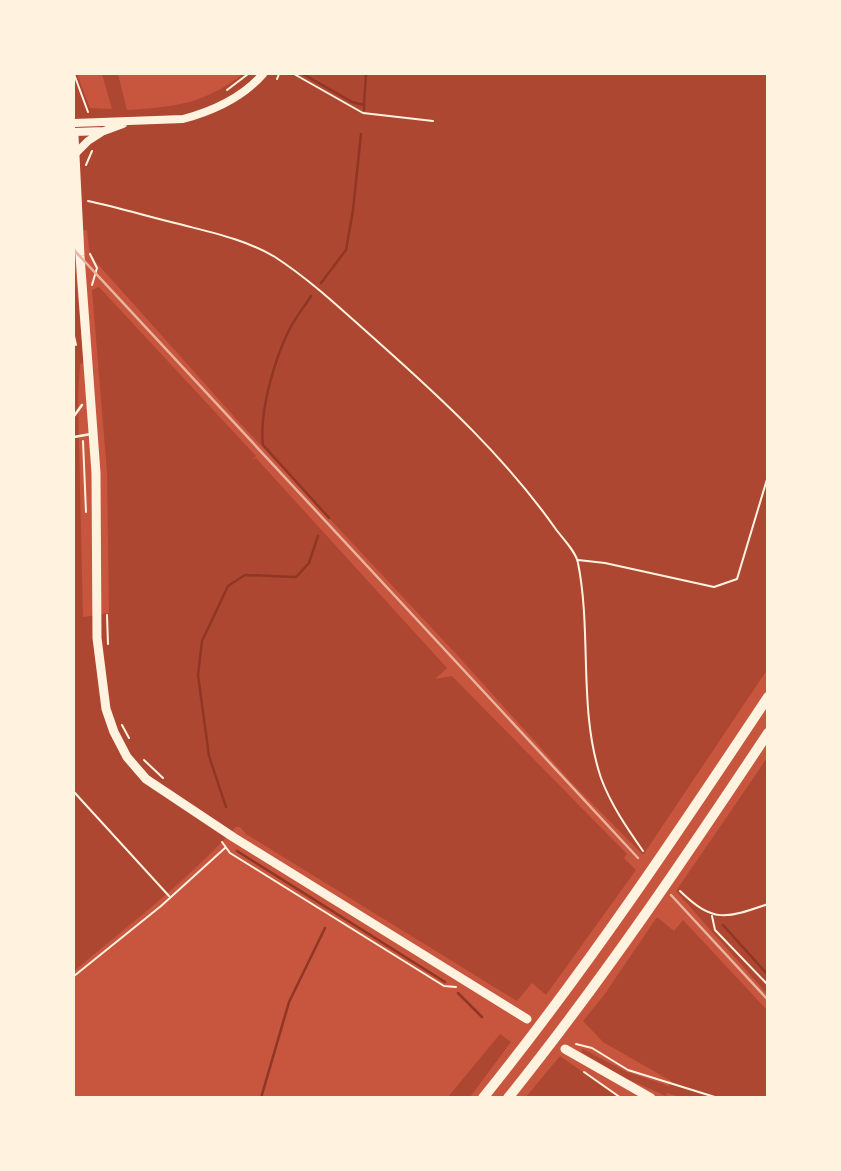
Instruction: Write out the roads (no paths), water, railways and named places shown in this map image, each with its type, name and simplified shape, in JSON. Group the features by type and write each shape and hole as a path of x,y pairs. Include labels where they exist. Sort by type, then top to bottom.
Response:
{"highway":[{"path":"483,1097 557,1004 637,892 768,697"},
{"path":"509,1097 652,906 768,733"}],"main road":[{"path":"74,134 76,201 94,433 97,513 96,613 101,681 114,732 128,757 146,779 527,1019"},
{"path":"567,1045 651,1097"}],"street":[{"path":"74,123 183,119 234,99 263,74"},
{"path":"74,155 88,141 104,131 129,122"},
{"path":"74,134 104,131"}],"lane":[{"path":"74,416 82,405"},
{"path":"74,437 94,433"}],"waterway":[{"path":"303,74 352,102 364,105 364,110"},
{"path":"364,105 366,74"},
{"path":"321,283 346,250 361,134"},
{"path":"311,296 290,328 274,369 263,417 263,445 329,518"},
{"path":"226,807 209,756 198,675 202,641 228,586 245,575 296,577 309,563 318,536"},
{"path":"237,851 445,982"},
{"path":"723,925 768,975"},
{"path":"261,1098 289,1002 325,928"},
{"path":"458,993 482,1017"}],"railway":[{"path":"74,250 638,858"},
{"path":"671,895 768,1000"}]}
